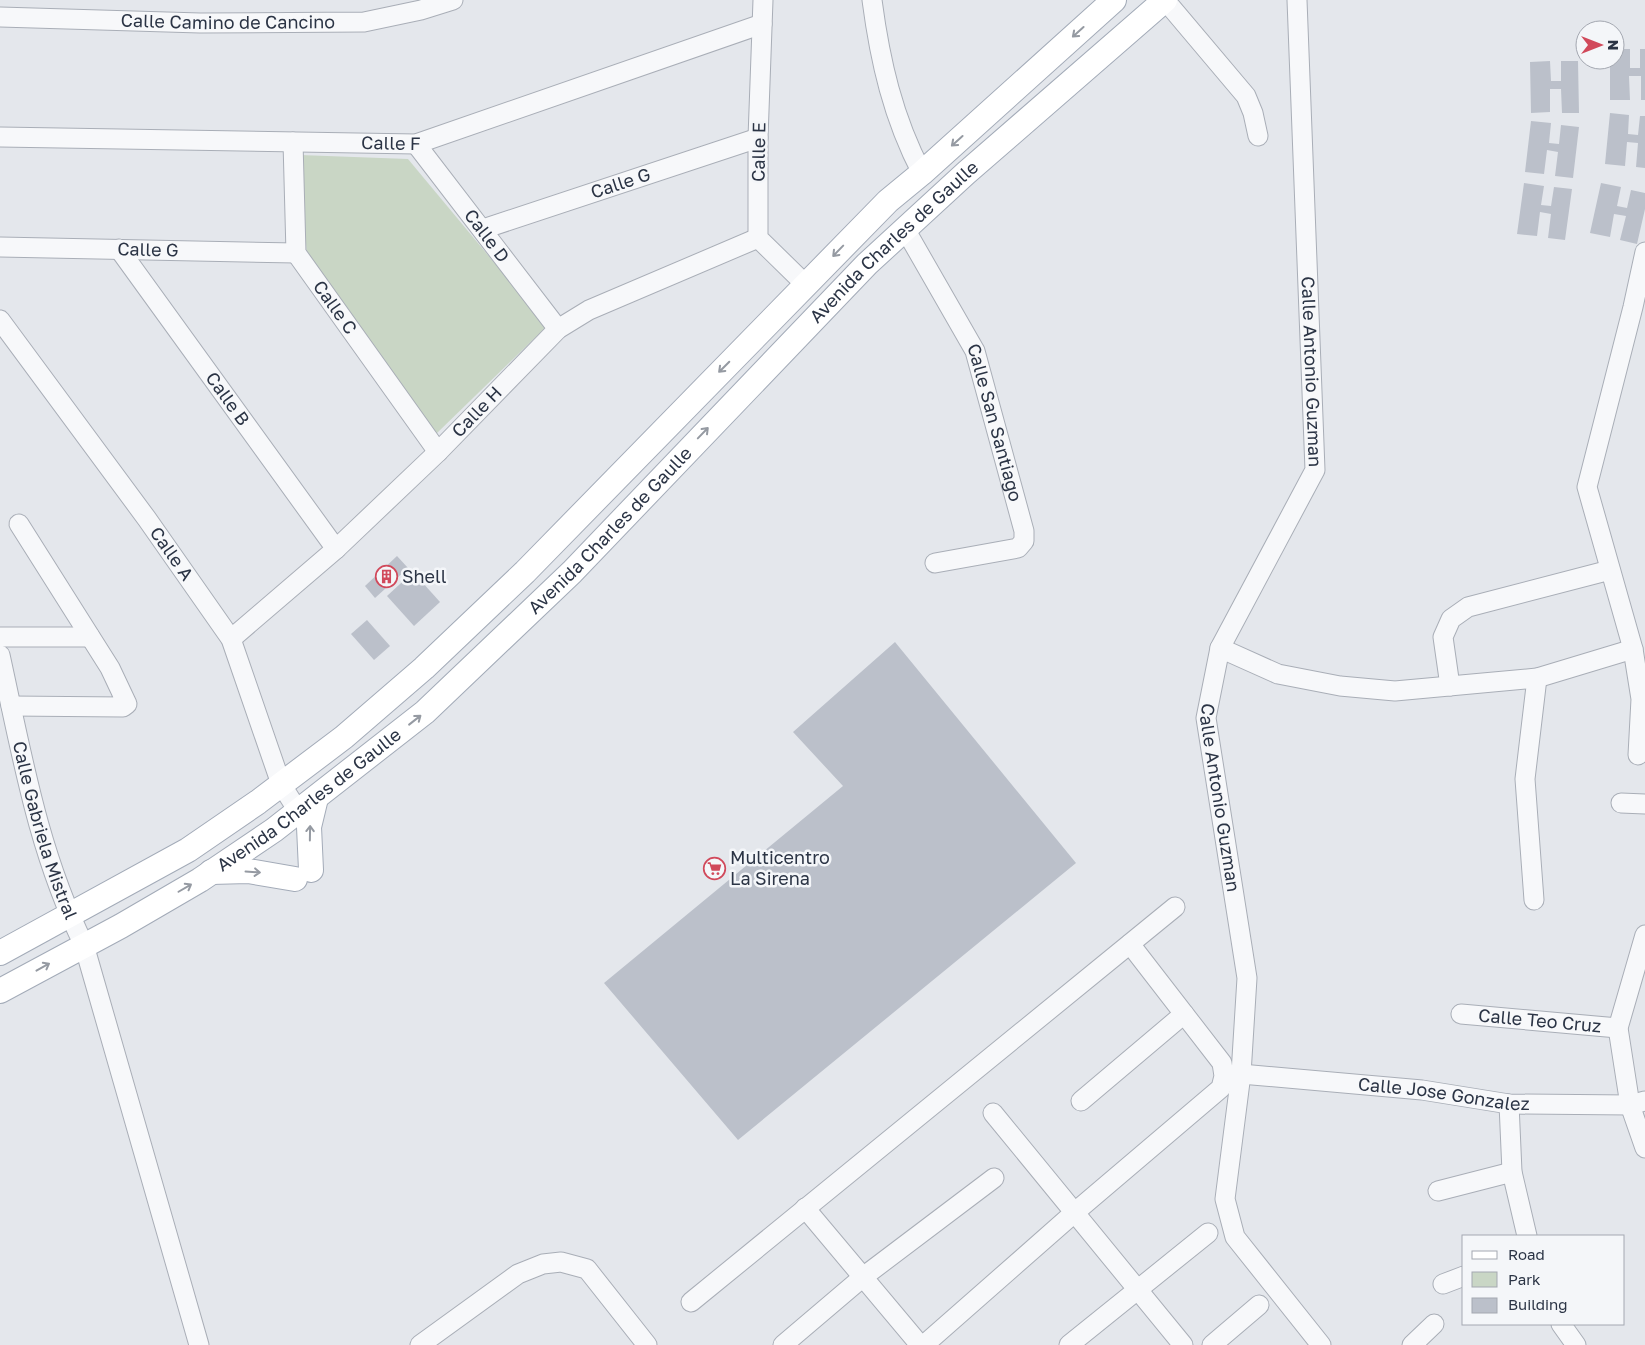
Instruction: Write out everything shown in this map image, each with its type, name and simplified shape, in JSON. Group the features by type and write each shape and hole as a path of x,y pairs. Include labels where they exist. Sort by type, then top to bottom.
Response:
{"main road":[{"name":"Avenida Charles de Gaulle","path":"0,953 68,914 188,850 344,737 424,668 506,591 888,201 922,173 1114,0"},
{"name":"Avenida Charles de Gaulle","path":"0,991 211,872 262,839 425,712 572,572 867,264 994,148 1165,0"},
{"path":"805,284 790,315 795,324 811,321"},
{"path":"764,370 762,360 764,352 782,331 779,324 773,323 766,326"},
{"path":"211,872 248,871 303,874 309,827 307,804"}],"street":[{"name":"Calle Camino de Cancino","path":"0,17 200,23 364,22 421,5 453,0"},
{"name":"Calle E","path":"758,238 758,138 764,0"},
{"path":"872,0 887,87 907,144 922,173"},
{"path":"1165,0 1246,96 1253,113 1258,136"},
{"name":"Calle Antonio Guzman","path":"1297,0 1314,470 1220,648 1206,718 1247,978 1241,1074 1225,1199 1235,1237 1321,1345"},
{"name":"Calle F","path":"0,138 416,144 762,24"},
{"name":"Calle G","path":"483,229 758,138"},
{"path":"293,142 296,253"},
{"name":"Calle D","path":"416,144 558,329"},
{"name":"Calle San Santiago","path":"906,229 975,351 1024,531 1024,541 1018,548 935,563"},
{"path":"758,238 805,284"},
{"name":"Calle H","path":"230,638 336,549 438,452 558,329 589,310 758,238"},
{"name":"Calle G","path":"0,247 296,253"},
{"name":"Calle B","path":"119,250 336,549"},
{"path":"1638,755 1642,699 1633,649 1586,487 1633,306 1645,252"},
{"name":"Calle C","path":"296,253 438,452"},
{"name":"Calle A","path":"0,320 152,526 230,638 281,784 307,804"},
{"path":"11,706 123,707 126,705 127,700 118,682 19,524"},
{"path":"1450,686 1443,637 1451,619 1468,607 1610,570"},
{"path":"0,637 90,637"},
{"path":"1220,648 1278,674 1340,686 1395,691 1537,678 1633,649"},
{"name":"Calle Gabriela Mistral","path":"0,655 41,838 68,914 84,945 199,1345"},
{"path":"1534,900 1525,779 1537,678"},
{"path":"1621,803 1645,804"},
{"path":"691,1302 1175,907"},
{"path":"1645,935 1618,1028 1638,1103 1645,1148"},
{"path":"924,1345 1074,1213 1221,1088 1224,1076 1222,1063 1130,944"},
{"path":"1081,1101 1184,1014"},
{"name":"Calle Teo Cruz","path":"1461,1014 1618,1028"},
{"name":"Calle Jose Gonzalez","path":"1241,1074 1422,1090 1509,1104 1638,1103"},
{"path":"1509,1104 1512,1172 1528,1235"},
{"path":"993,1113 1183,1345"},
{"path":"1438,1191 1512,1172"},
{"path":"783,1345 863,1277 994,1178"},
{"path":"805,1208 920,1345"},
{"path":"1069,1345 1208,1234"},
{"path":"420,1345 518,1274 542,1264 561,1262 587,1269 647,1345"},
{"path":"1443,1284 1462,1277"},
{"path":"1212,1345 1259,1305"},
{"path":"1412,1345 1434,1324"},
{"path":"1562,1325 1576,1345"}],"green space":[{"path":"300,155 408,159 547,326 436,434 307,258"}],"building":[{"path":"1625,49 1630,49 1630,68 1640,68 1640,49 1645,49 1645,100 1641,100 1641,76 1629,76 1630,100 1610,100 1610,70 1625,70"},
{"path":"1550,61 1551,81 1561,81 1561,61 1575,61 1575,70 1578,70 1579,113 1562,113 1561,89 1550,89 1550,112 1531,113 1530,62"},
{"path":"1610,113 1629,115 1628,134 1638,135 1640,116 1645,116 1645,168 1636,167 1638,143 1627,142 1625,166 1605,164"},
{"path":"1531,121 1551,123 1549,143 1559,144 1561,125 1579,127 1573,178 1555,176 1558,152 1547,150 1544,174 1525,172"},
{"path":"1524,183 1544,186 1541,205 1551,206 1554,187 1572,189 1565,240 1548,238 1551,214 1540,212 1537,236 1517,234"},
{"path":"1601,183 1621,187 1617,206 1627,208 1631,190 1645,193 1645,209 1637,244 1620,240 1626,216 1614,214 1610,237 1590,233"},
{"name":"Shell","path":"397,556 408,568 375,598 365,586"},
{"path":"413,572 440,602 414,626 387,596"},
{"name":"Shell","path":"367,620 390,646 374,660 351,634"},
{"path":"895,642 1076,863 738,1140 604,983 843,786 793,732"}],"place":[{"name":"Shell","path":"386,577"},
{"name":"Multicentro La Sirena","path":"714,868"}]}
